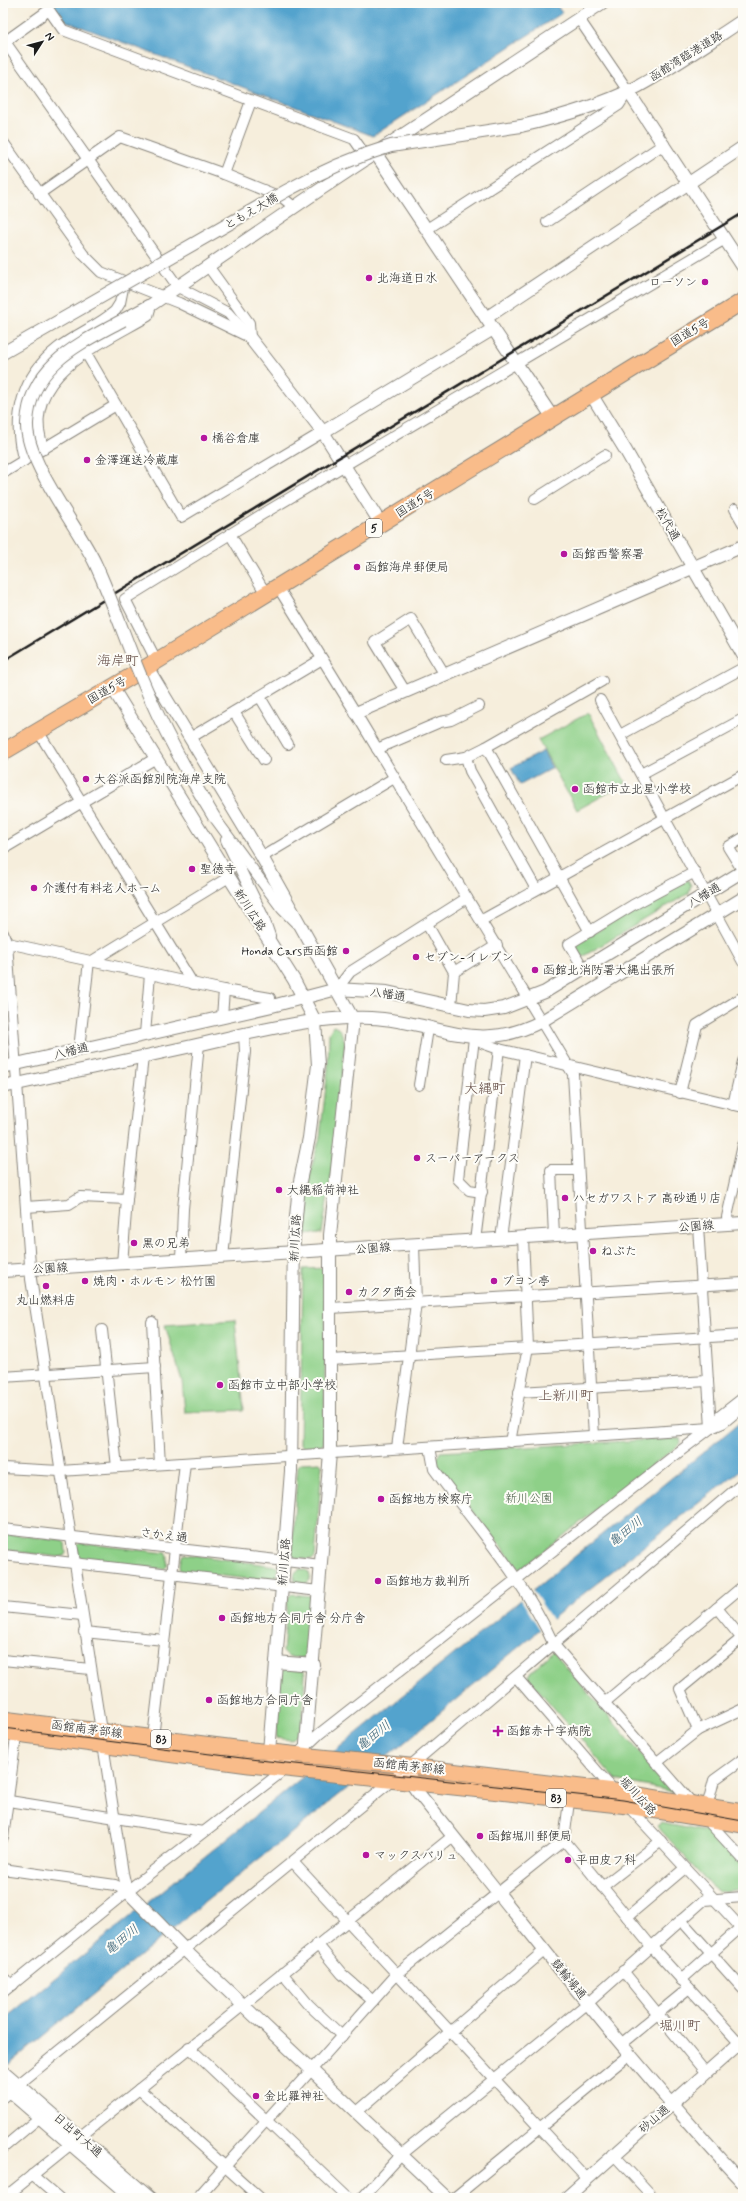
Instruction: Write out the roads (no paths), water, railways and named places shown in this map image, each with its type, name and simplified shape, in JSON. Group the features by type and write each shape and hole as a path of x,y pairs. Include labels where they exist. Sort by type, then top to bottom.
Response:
{"highway":[{"name":"国道5号","path":"3,752 381,524 662,350 743,302"}],"main road":[{"name":"函館南茅部線","path":"3,1719 12,1729 101,1738 285,1768 306,1756"},
{"name":"函館南茅部線","path":"101,1738 153,1738 268,1752 409,1766 570,1793 614,1791 703,1811 743,1812"},
{"name":"83","path":"306,1756 369,1777 570,1793 628,1806 703,1811 743,1825"}],"street":[{"path":"274,947 263,916 214,817 171,742 135,663 95,562 45,476 29,440 27,423 30,407 43,376 66,353 162,298 294,207 602,3"},
{"path":"381,524 322,432 250,338 228,313 178,287 4,41 46,7 63,30 354,139 372,156 427,229 552,418"},
{"path":"579,19 690,182 743,267"},
{"name":"函館湾臨港道路","path":"521,126 570,114 628,91 673,65 743,20"},
{"path":"427,229 619,105 628,91"},
{"path":"224,174 251,101"},
{"name":"ともえ大橋","path":"3,353 286,191 340,164 370,152 416,141 521,126"},
{"path":"40,194 120,137 224,174 283,198 294,207"},
{"path":"3,142 83,254 101,272 124,283 179,304 250,338"},
{"path":"547,222 664,144"},
{"path":"486,318 743,147"},
{"path":"306,1756 330,1453 330,1235 353,1019 262,857 190,738 151,663 125,599 230,534 725,238"},
{"path":"208,266 249,323 250,338"},
{"path":"24,461 19,444 18,426 21,402 32,377 45,360 59,348 115,311 120,303 124,283"},
{"path":"44,448 39,436 37,419 41,402 57,376 86,353 148,316 151,305"},
{"path":"86,353 181,517 493,329"},
{"name":"松代通","path":"591,394 743,655"},
{"path":"3,473 116,405"},
{"path":"535,499 605,455"},
{"path":"735,509 743,523"},
{"path":"230,534 322,659 467,898 482,920 573,1074 590,1388 594,1436"},
{"path":"356,713 743,546"},
{"path":"405,691 375,642 411,619 445,674"},
{"path":"190,738 322,659"},
{"path":"620,735 743,668"},
{"path":"446,760 466,757 486,747 602,680"},
{"name":"新川広路","path":"112,687 229,878 304,996 315,1021 318,1065 309,1138 299,1186 294,1237 292,1456 268,1752"},
{"path":"260,697 288,744"},
{"path":"600,700 666,818 743,962"},
{"path":"377,749 440,722 451,720 479,706"},
{"path":"234,712 264,760"},
{"path":"641,774 743,719"},
{"path":"38,731 193,984"},
{"path":"486,747 590,932"},
{"path":"466,757 470,772 536,890"},
{"path":"3,849 156,758"},
{"path":"482,920 743,775"},
{"path":"262,857 394,778"},
{"path":"214,817 282,909 304,930"},
{"path":"743,838 728,848 743,871"},
{"name":"八幡通","path":"3,1067 272,1006 304,996 337,989 387,992 451,1006 484,1011 504,1008 529,999 743,871"},
{"path":"583,968 569,944 633,905 694,872"},
{"path":"91,961 229,878"},
{"path":"337,989 350,972 467,898"},
{"name":"八幡通","path":"3,1087 244,1034 315,1021 353,1019 393,1021 474,1038 499,1036 519,1032 542,1021 743,898"},
{"path":"427,924 454,972 451,1006"},
{"path":"3,933 5,942 6,987 16,1064 30,1269 84,1632 122,1873 127,1891"},
{"path":"5,942 193,984 270,998"},
{"path":"454,972 497,945"},
{"path":"78,1049 91,961"},
{"path":"145,1034 150,974"},
{"path":"222,1017 224,990"},
{"path":"680,1093 697,1025 743,997"},
{"path":"419,1085 428,1029"},
{"path":"223,1257 245,1052 244,1034"},
{"path":"482,1192 469,1190 458,1179 474,1038 482,1043 499,1049 569,1067 743,1107"},
{"path":"181,1260 183,1209 199,1044"},
{"path":"475,1241 499,1049"},
{"path":"501,1239 525,1055"},
{"path":"122,1264 127,1200 144,1057"},
{"path":"733,1104 743,1061"},
{"path":"727,1218 743,1145"},
{"path":"554,1236 551,1170 578,1170"},
{"path":"26,1207 69,1204 80,1197 127,1200"},
{"name":"公園線","path":"3,1271 294,1252 331,1251 743,1223"},
{"path":"698,1226 711,1428"},
{"path":"510,1442 528,1347 523,1238"},
{"path":"397,1448 416,1303 414,1245"},
{"path":"331,1308 743,1283"},
{"path":"152,1322 160,1464"},
{"path":"102,1330 117,1467"},
{"path":"331,1360 743,1335"},
{"path":"3,1377 155,1367"},
{"path":"519,1392 708,1381"},
{"path":"306,1756 516,1578 711,1428 723,1423 742,1405"},
{"path":"3,1468 60,1471 711,1428"},
{"path":"430,1446 434,1469 516,1578 548,1630 554,1645 656,1763 703,1811 743,1859"},
{"path":"153,1738 185,1463"},
{"path":"8,2090 293,1862 392,1779 517,1678 743,1483"},
{"name":"さかえ通","path":"3,1529 174,1550 321,1565"},
{"path":"3,1555 74,1562 282,1588 319,1591"},
{"path":"604,1702 743,1586"},
{"path":"3,1608 82,1615"},
{"path":"698,1730 680,1689 742,1639 717,1608"},
{"path":"84,1632 164,1640"},
{"path":"3,1660 90,1669"},
{"path":"276,1662 314,1665"},
{"name":"堀川広路","path":"517,1678 614,1791 742,1928"},
{"path":"656,1763 698,1730 743,1709"},
{"path":"3,1838 12,1729"},
{"path":"3,1992 127,1891 285,1768 276,1762 268,1752"},
{"path":"703,1811 714,1780 743,1759"},
{"path":"409,1766 410,1781"},
{"name":"競輪場通","path":"410,1781 621,2044 671,2104 743,2183"},
{"path":"197,2198 397,1974 564,1840 570,1793"},
{"path":"6,1800 203,1832"},
{"path":"4,2198 346,1920 453,1836"},
{"path":"564,1840 651,1946 688,1988 742,2043"},
{"path":"602,1887 661,1841"},
{"path":"293,1862 587,2179"},
{"path":"627,1918 686,1868"},
{"path":"3,1869 115,1885 127,1891 184,1949 447,2198"},
{"path":"362,2198 402,2154 588,2003 622,1971 704,1900 714,1898 743,1897"},
{"path":"680,1920 743,1990"},
{"path":"681,1980 742,1928"},
{"path":"317,1944 342,1974 373,2001"},
{"path":"357,2112 545,1950"},
{"path":"622,1971 706,2073"},
{"path":"282,1973 308,2005 342,2036"},
{"path":"3,1978 13,1985"},
{"path":"621,2044 688,1988"},
{"name":"砂山通","path":"566,2198 613,2154 742,2043"},
{"path":"189,2047 348,2198"},
{"path":"454,2198 630,2054"},
{"name":"日出町大通","path":"4,2072 8,2090 40,2117 75,2140 133,2198"},
{"path":"138,2089 260,2198"},
{"name":"日出町大通","path":"8,2090 150,2198"},
{"path":"3,2148 40,2117"},
{"path":"613,2154 654,2198"},
{"path":"32,2175 59,2198"}],"water":[{"path":"51,3 555,3 562,13 373,136 63,20"},
{"path":"543,751 552,768 520,785 511,768"},
{"name":"亀田川","path":"743,1420 743,1468 563,1610 393,1752 200,1906 3,2069 3,2020"}],"tram line":[{"path":"3,1728 250,1759 623,1800 743,1821"}],"railway":[{"path":"3,661 743,213"}],"place":[{"name":"北海道日水","path":"369,278"},
{"name":"ローソン","path":"705,282"},
{"name":"橋谷倉庫","path":"204,438"},
{"name":"金澤運送冷蔵庫","path":"87,460"},
{"name":"函館西警察署","path":"564,554"},
{"name":"函館海岸郵便局","path":"357,567"},
{"name":"大谷派函館別院海岸支院","path":"86,779"},
{"name":"函館市立北星小学校","path":"575,789"},
{"name":"聖徳寺","path":"192,869"},
{"name":"介護付有料老人ホーム","path":"34,888"},
{"name":"Honda Cars西函館","path":"346,951"},
{"name":"セブン-イレブン","path":"416,957"},
{"name":"函館北消防署大縄出張所","path":"535,970"},
{"name":"スーパーアークス","path":"417,1158"},
{"name":"大縄稲荷神社","path":"279,1190"},
{"name":"ハセガワストア 高砂通り店","path":"565,1198"},
{"name":"黒の兄弟","path":"134,1243"},
{"name":"ねぶた","path":"593,1251"},
{"name":"焼肉・ホルモン 松竹園","path":"85,1281"},
{"name":"ブヨン亭","path":"494,1281"},
{"name":"丸山燃料店","path":"46,1286"},
{"name":"カクタ商会","path":"349,1292"},
{"name":"函館市立中部小学校","path":"220,1385"},
{"name":"函館地方検察庁","path":"381,1499"},
{"name":"函館地方裁判所","path":"378,1581"},
{"name":"函館地方合同庁舎 分庁舎","path":"222,1618"},
{"name":"函館地方合同庁舎","path":"209,1700"},
{"name":"函館赤十字病院","path":"498,1731"},
{"name":"函館堀川郵便局","path":"480,1836"},
{"name":"マックスバリュ","path":"366,1855"},
{"name":"平田皮フ科","path":"568,1860"},
{"name":"金比羅神社","path":"256,2096"}],"district":[{"name":"海岸町","path":"118,660"},
{"name":"大縄町","path":"485,1088"},
{"name":"上新川町","path":"566,1395"},
{"name":"堀川町","path":"680,2025"}],"park label":[{"name":"新川公園","path":"529,1498"}]}
